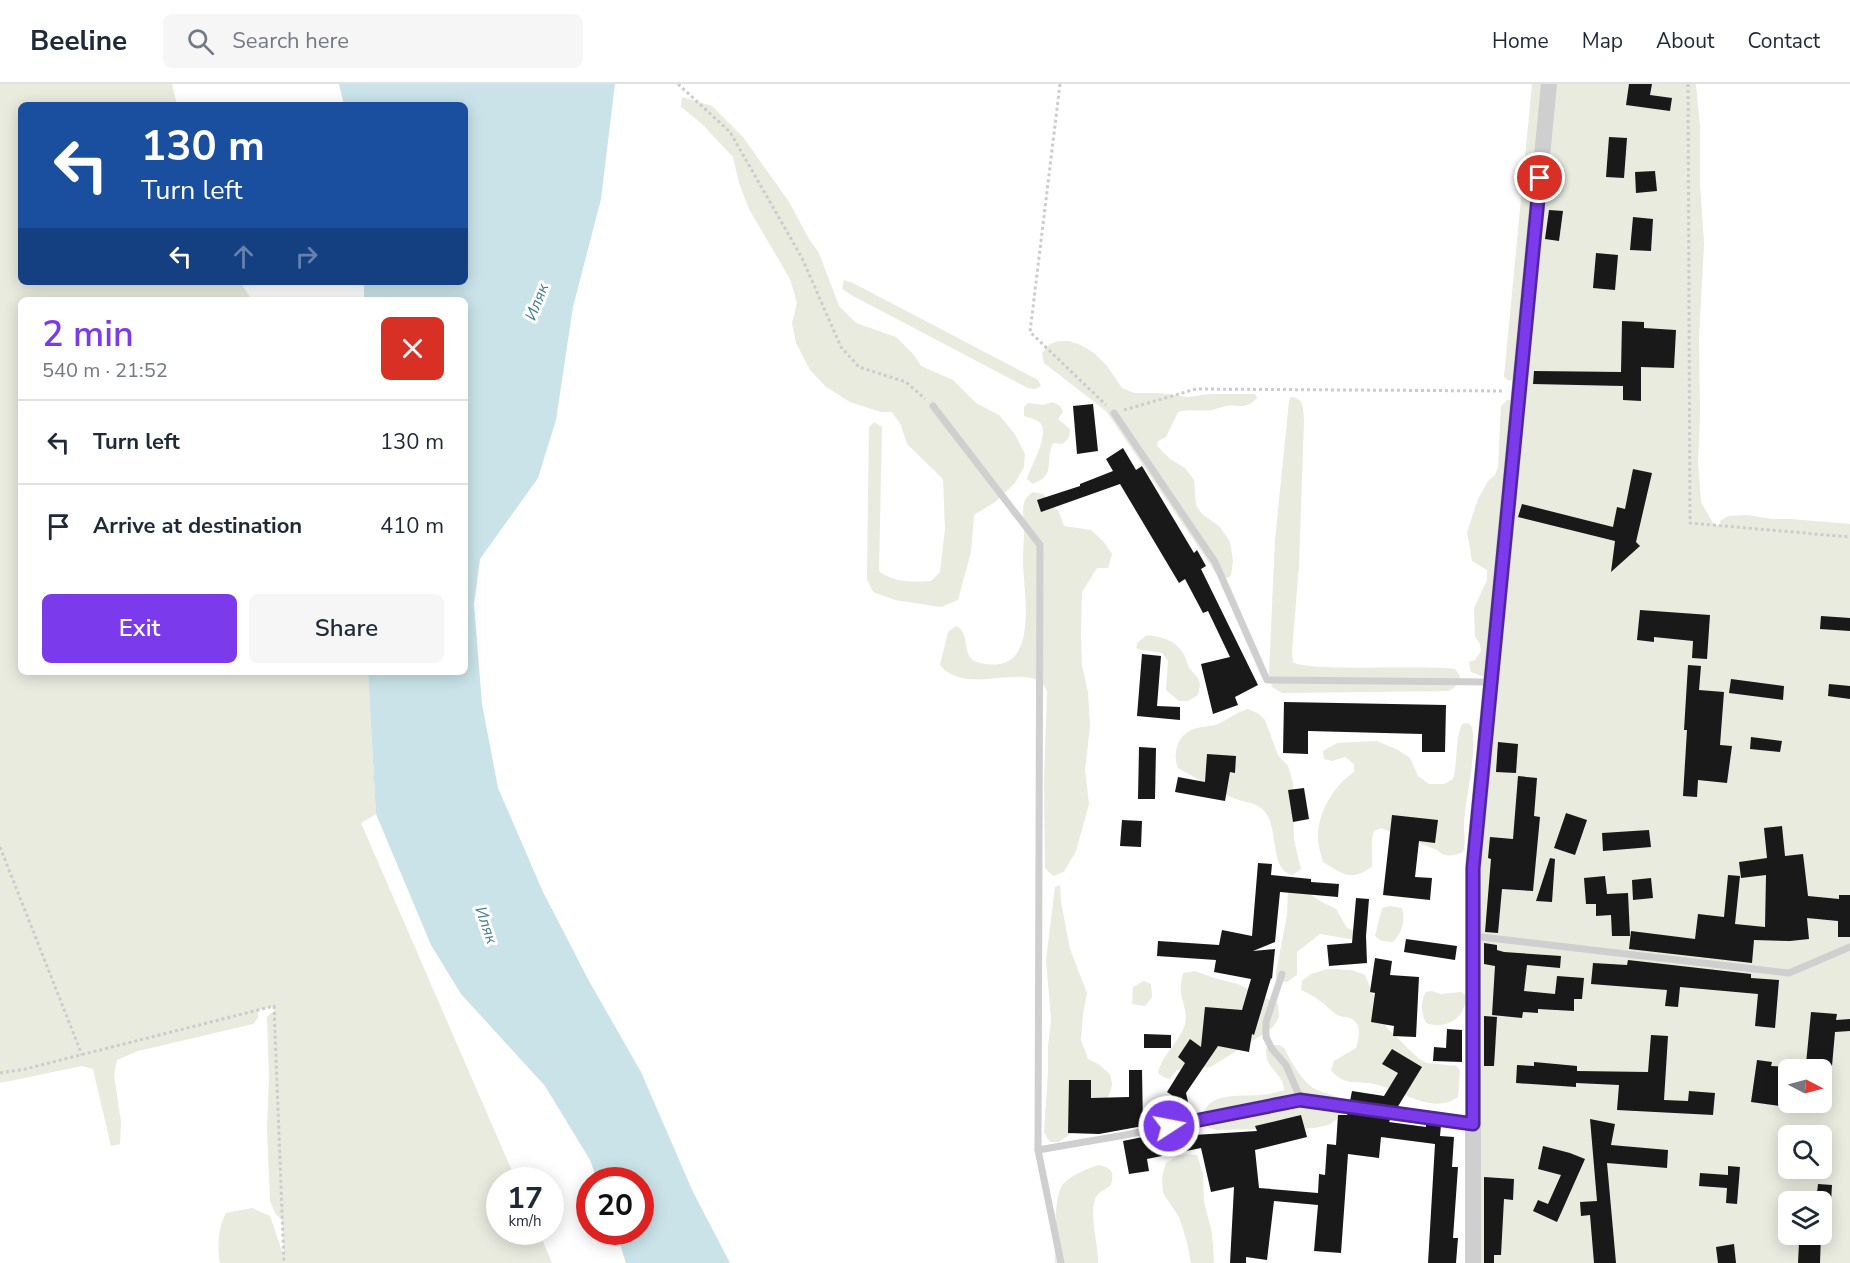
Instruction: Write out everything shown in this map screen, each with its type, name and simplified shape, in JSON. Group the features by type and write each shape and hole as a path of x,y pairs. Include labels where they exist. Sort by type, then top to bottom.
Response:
{"street":[{"path":"1473,1263 1473,868 1549,84"}],"lane":[{"path":"933,406 1040,545 1038,1150 1062,1263"},
{"path":"1114,413 1215,562 1267,680 1491,682"},
{"path":"1473,936 1789,973 1850,947"},
{"path":"1282,974 1266,1022 1266,1037 1286,1065 1300,1100"},
{"path":"1038,1150 1300,1100 1473,1124"}],"path":[{"path":"678,84 730,132 802,258 842,347 859,367 906,382 933,406"},
{"path":"1060,84 1030,332 1114,413 1196,389 1520,391"},
{"path":"1688,84 1690,523 1850,537"},
{"path":"0,847 82,1055"},
{"path":"0,1073 25,1069 274,1006 284,1263"}],"shaded area":[{"path":"0,84 172,84 176,102 18,102 18,285 242,285 250,297 18,297 18,675 368,675 376,814 361,823 510,1167 486,1167 486,1245 544,1245 552,1263 220,1263 219,1237 226,1213 252,1208 270,1216 284,1257 282,1220 275,1213 270,1201 267,1129 269,1077 267,1017 274,1013 274,1006 258,1010 258,1018 253,1024 138,1051 117,1060 114,1075 121,1122 120,1144 111,1146 93,1069 82,1066 0,1083"},
{"path":"1532,84 1696,84 1700,127 1700,184 1704,244 1699,338 1698,461 1701,502 1714,525 1721,525 1720,521 1728,516 1747,515 1772,519 1850,524 1850,1263 1473,1263 1473,868 1487,678 1471,672 1469,662 1475,660 1481,651 1480,644 1475,637 1474,608 1487,580 1487,570 1472,561 1467,532 1478,499 1498,467 1501,406 1507,400 1511,400 1514,379 1509,381 1504,377"},
{"path":"682,97 712,106 743,137 789,202 819,253 839,306 856,323 896,337 914,355 921,366 953,380 976,403 999,415 1014,433 1025,454 1024,467 1015,483 995,502 974,515 971,552 958,600 941,607 895,600 873,592 867,579 869,427 874,422 882,427 879,571 885,575 904,581 917,582 931,581 940,572 945,529 943,479 907,444 901,425 892,412 881,412 850,402 826,387 810,370 796,343 792,323 797,303 790,279 749,209 739,183 733,157 701,123 681,107"},
{"path":"844,280 1038,380 1041,386 1035,389 1028,388 853,296 842,289"},
{"path":"1069,341 1081,345 1094,353 1107,366 1122,388 1134,393 1159,393 1188,397 1210,394 1255,394 1257,398 1245,406 1178,412 1166,437 1158,441 1157,446 1170,459 1185,468 1194,480 1196,505 1202,514 1220,527 1230,542 1233,561 1231,576 1227,578 1216,573 1106,411 1044,363 1042,353 1050,344"},
{"path":"1291,397 1301,402 1304,420 1293,662 1302,665 1342,668 1455,669 1460,676 1455,687 1449,691 1282,693 1272,687 1269,673 1275,540"},
{"path":"1053,402 1060,406 1063,412 1058,419 1070,429 1070,434 1062,444 1053,443 1048,472 1033,484 1027,479 1041,443 1043,430 1038,421 1024,416 1024,407 1028,403 1043,405"},
{"path":"1033,492 1043,494 1059,512 1064,526 1091,530 1112,554 1108,568 1097,568 1082,592 1082,666 1088,692 1090,726 1085,770 1089,804 1076,851 1064,872 1053,876 1045,868 1044,782 1047,691 1040,682 1028,677 966,679 952,674 940,665 948,632 956,626 964,634 969,655 977,662 997,664 1011,659 1020,648 1026,614 1023,509 1024,501"},
{"path":"1147,635 1168,640 1181,650 1189,667 1199,680 1198,695 1188,701 1179,701 1166,690 1168,661 1162,653 1136,648 1138,642"},
{"path":"1248,709 1265,720 1278,755 1288,766 1293,783 1294,840 1301,869 1293,875 1285,872 1280,866 1272,828 1262,809 1214,789 1178,768 1176,762 1176,750 1180,740 1188,731 1218,724"},
{"path":"1468,723 1472,727 1473,751 1465,812 1463,852 1446,855 1381,828 1374,831 1373,835 1372,867 1364,872 1347,875 1323,862 1318,841 1320,819 1334,792 1354,772 1354,764 1345,757 1332,761 1324,759 1323,751 1337,743 1377,741 1410,758 1418,776 1429,784 1444,784 1453,779 1460,730 1462,724"},
{"path":"1293,882 1336,909 1347,928 1357,932 1357,937 1350,939 1320,934 1297,952 1297,975 1287,982 1276,981 1287,915 1288,888"},
{"path":"1060,885 1070,949 1087,993 1081,1040 1088,1059 1110,1074 1112,1084 1110,1093 1099,1113 1059,1142 1050,1142 1044,1133 1051,1020 1046,960 1055,887"},
{"path":"1390,906 1402,908 1404,917 1401,930 1393,942 1382,941 1375,936 1382,908"},
{"path":"1328,969 1352,970 1365,975 1387,1028 1419,1059 1427,1063 1457,1066 1460,1071 1458,1097 1438,1104 1427,1103 1384,1087 1346,1081 1336,1075 1331,1070 1334,1061 1356,1048 1359,1035 1357,1024 1350,1018 1338,1015 1301,990 1302,981 1311,974"},
{"path":"1195,971 1238,984 1278,1004 1279,1017 1273,1027 1211,1067 1177,1070 1170,1079 1158,1073 1163,1060 1183,1030 1186,1020 1181,990 1183,973"},
{"path":"1144,981 1151,984 1152,997 1145,1006 1132,1004 1133,987"},
{"path":"1426,992 1441,994 1461,992 1465,995 1463,1010 1459,1016 1441,1025 1426,1023 1422,1004"},
{"path":"1270,1045 1279,1045 1284,1048 1293,1065 1310,1086 1346,1102 1348,1112 1328,1125 1314,1128 1217,1130 1209,1128 1202,1116 1211,1102 1226,1097 1266,1094 1284,1090 1281,1079 1271,1067 1266,1056 1266,1049"},
{"path":"1197,1155 1203,1174 1204,1202 1212,1233 1214,1263 1191,1263 1179,1217 1163,1193 1162,1177 1166,1163 1177,1156"},
{"path":"1098,1165 1109,1169 1112,1177 1111,1185 1099,1193 1095,1199 1093,1216 1098,1263 1055,1263 1055,1220 1060,1189 1072,1177"}],"water":[{"name":"Иляк","path":"339,84 615,84 601,199 573,307 556,420 538,478 480,559 474,604 482,704 498,788 543,892 589,981 641,1072 693,1192 730,1263 626,1263 620,1245 654,1245 654,1167 592,1167 545,1086 461,994 431,945 376,814 368,675 468,675 468,297 364,297 364,285 468,285 468,102 343,102"}],"building":[{"path":"1629,84 1652,84 1650,95 1672,98 1670,111 1626,105"},
{"path":"1609,137 1627,138 1624,178 1606,177"},
{"path":"1655,171 1657,191 1636,193 1635,172"},
{"path":"1549,210 1563,211 1559,241 1545,239"},
{"path":"1633,217 1653,219 1651,251 1630,250"},
{"path":"1596,253 1618,255 1615,290 1593,288"},
{"path":"1622,321 1644,322 1644,328 1676,330 1674,368 1641,367 1641,401 1623,400 1623,386 1533,384 1534,371 1621,372"},
{"path":"1093,404 1098,451 1077,454 1073,406"},
{"path":"1123,448 1136,470 1142,466 1194,553 1197,550 1206,566 1201,569 1258,685 1235,697 1238,705 1213,714 1201,664 1230,657 1208,611 1203,613 1185,579 1179,583 1120,484 1041,512 1037,500 1080,486 1080,484 1113,471 1106,459"},
{"path":"1633,469 1652,473 1636,542 1640,546 1611,572 1615,541 1518,517 1522,504 1613,527 1617,507 1625,509"},
{"path":"1640,610 1710,615 1707,659 1692,658 1693,641 1654,637 1654,642 1637,640"},
{"path":"1821,616 1850,618 1850,631 1820,629"},
{"path":"1142,654 1161,656 1157,706 1180,707 1180,720 1137,716"},
{"path":"1688,665 1701,666 1699,690 1724,692 1720,745 1732,746 1727,783 1698,780 1697,797 1683,796"},
{"path":"1731,679 1784,686 1783,700 1729,693"},
{"path":"1829,684 1850,686 1850,699 1828,696"},
{"path":"1284,702 1446,705 1445,752 1422,752 1422,734 1308,731 1308,754 1283,753"},
{"path":"1751,737 1782,741 1780,752 1750,749"},
{"path":"1498,742 1518,744 1516,773 1496,772"},
{"path":"1139,747 1156,748 1155,799 1138,799"},
{"path":"1207,754 1236,756 1235,773 1230,772 1225,801 1175,792 1178,777 1205,782"},
{"path":"1518,776 1537,778 1534,816 1540,817 1533,891 1502,889 1498,933 1485,932 1491,859 1488,858 1490,837 1513,839"},
{"path":"1304,788 1309,819 1293,822 1288,790"},
{"path":"1566,813 1587,820 1575,855 1554,848"},
{"path":"1392,815 1438,820 1435,843 1419,841 1415,877 1432,878 1430,900 1383,895"},
{"path":"1122,820 1142,821 1141,847 1120,846"},
{"path":"1782,826 1785,856 1803,854 1808,896 1839,899 1839,895 1850,895 1850,937 1838,937 1838,921 1807,918 1809,939 1754,940 1752,963 1629,949 1631,931 1695,939 1698,914 1724,917 1728,875 1740,876 1735,924 1765,927 1766,875 1741,878 1739,862 1767,858 1764,828"},
{"path":"1649,830 1651,847 1603,851 1602,833"},
{"path":"1550,858 1555,859 1552,902 1536,901"},
{"path":"1258,863 1272,864 1271,875 1339,884 1338,897 1280,892 1275,942 1253,951 1275,949 1272,979 1254,1035 1252,1034 1249,1052 1218,1046 1186,1093 1189,1106 1167,1092 1185,1063 1178,1057 1190,1039 1201,1047 1205,1007 1242,1010 1251,979 1214,972 1216,960 1157,956 1158,941 1219,945 1222,930 1252,936"},
{"path":"1605,876 1607,894 1628,893 1630,936 1612,936 1611,915 1596,916 1596,904 1586,904 1584,878"},
{"path":"1651,878 1653,898 1633,900 1632,880"},
{"path":"1356,898 1369,899 1366,936 1367,963 1329,966 1327,945 1352,943"},
{"path":"1406,939 1457,946 1455,960 1404,952"},
{"path":"1484,943 1497,945 1497,950 1504,952 1561,956 1560,968 1527,965 1524,991 1555,994 1557,976 1584,978 1582,999 1574,999 1574,1011 1538,1009 1538,1013 1523,1012 1522,1018 1492,1015 1495,966 1484,964"},
{"path":"1375,958 1392,961 1390,975 1419,977 1416,1037 1393,1036 1394,1026 1371,1022 1375,993 1370,992"},
{"path":"1628,960 1751,974 1751,978 1779,980 1775,1028 1755,1026 1758,994 1680,987 1678,1007 1665,1006 1667,990 1591,984 1593,963 1627,965"},
{"path":"1811,1012 1837,1014 1836,1020 1850,1019 1850,1031 1835,1032 1832,1066 1832,1059 1806,1059"},
{"path":"1484,1016 1497,1017 1494,1066 1484,1066"},
{"path":"1447,1029 1462,1030 1462,1062 1433,1061 1434,1047 1446,1048"},
{"path":"1144,1034 1171,1035 1171,1048 1144,1048"},
{"path":"1651,1035 1668,1036 1664,1100 1688,1101 1689,1091 1715,1093 1713,1115 1617,1110 1619,1085 1576,1083 1576,1087 1516,1083 1517,1065 1534,1066 1534,1062 1577,1066 1577,1071 1648,1072"},
{"path":"1392,1049 1422,1067 1397,1108 1350,1101 1352,1091 1384,1096 1398,1073 1382,1064"},
{"path":"1757,1060 1772,1062 1771,1066 1778,1066 1778,1106 1751,1102"},
{"path":"1129,1070 1142,1070 1143,1126 1099,1134 1068,1133 1069,1080 1091,1080 1091,1098 1129,1097"},
{"path":"1189,1107 1190,1116 1146,1125 1154,1113"},
{"path":"1348,1112 1391,1118 1389,1122 1426,1127 1426,1123 1441,1125 1440,1136 1454,1137 1452,1167 1458,1167 1453,1238 1458,1238 1456,1263 1428,1263 1435,1144 1381,1137 1379,1158 1348,1154 1341,1253 1314,1251 1318,1205 1274,1201 1267,1260 1246,1257 1246,1263 1230,1263 1234,1187 1211,1192 1201,1148 1147,1159 1149,1171 1129,1174 1123,1141 1192,1127 1194,1135 1257,1131 1255,1126 1301,1115 1307,1137 1255,1150 1259,1188 1318,1193 1319,1174 1325,1175 1327,1144 1336,1145 1338,1115 1347,1115"},
{"path":"1590,1119 1615,1124 1611,1145 1668,1150 1667,1168 1607,1163 1616,1263 1594,1263 1590,1215 1581,1216 1580,1202 1597,1201"},
{"path":"1543,1146 1585,1159 1557,1222 1533,1211 1538,1200 1548,1204 1561,1175 1538,1169"},
{"path":"1728,1166 1740,1167 1737,1204 1726,1203 1727,1188 1699,1186 1700,1173 1728,1175"},
{"path":"1484,1177 1514,1179 1513,1200 1504,1199 1501,1255 1494,1255 1494,1263 1484,1263"},
{"path":"1818,1184 1832,1185 1832,1191 1817,1191"},
{"path":"1734,1244 1736,1263 1718,1263 1716,1247"},
{"path":"1799,1245 1821,1245 1820,1263 1798,1263"}],"route":[{"path":"1169,1126 1300,1100 1473,1124 1473,868 1540,178"}]}
